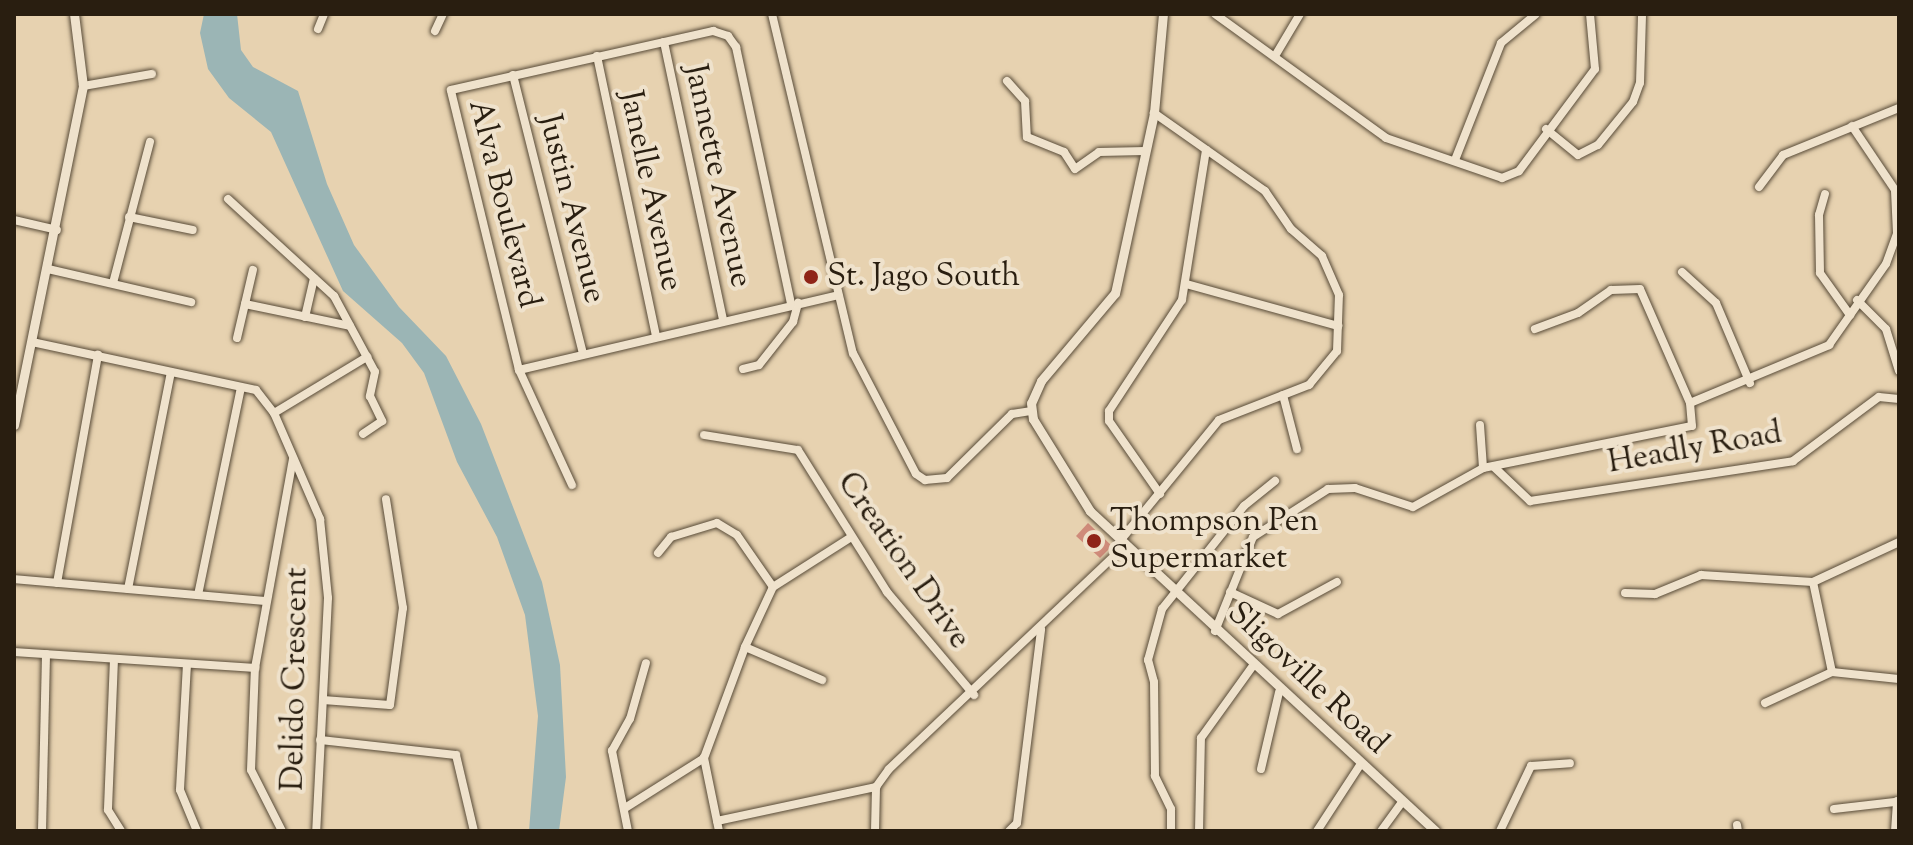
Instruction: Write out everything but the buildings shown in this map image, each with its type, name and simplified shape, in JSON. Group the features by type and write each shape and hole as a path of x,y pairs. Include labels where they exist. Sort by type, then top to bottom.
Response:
{"street":[{"path":"14,425 57,230 83,86 74,14"},
{"path":"318,29 324,14"},
{"path":"435,31 443,14"},
{"path":"772,14 838,295 864,380 920,477 947,478 1012,414 1032,411 1041,381 1115,293 1154,113 1163,14"},
{"path":"1215,14 1386,138 1509,178 1595,69 1590,14"},
{"path":"1275,56 1300,14"},
{"path":"1455,160 1501,43 1536,14"},
{"path":"1546,129 1578,155 1598,145 1633,102 1640,83 1642,14"},
{"name":"Alva Boulevard","path":"519,370 450,94 454,88 713,31 736,47 795,304"},
{"name":"Jannette Avenue","path":"664,42 723,320"},
{"name":"Janelle Avenue","path":"597,56 656,335"},
{"path":"83,86 152,74"},
{"name":"Justin Avenue","path":"513,75 583,354"},
{"path":"1007,81 1025,101 1027,137 1064,152 1075,169 1099,152 1145,151"},
{"path":"1759,187 1783,155 1899,108"},
{"path":"717,821 876,787 974,695 1123,544 1219,420 1283,395 1328,368 1338,326 1339,295 1328,263 1291,229 1265,191 1154,113"},
{"path":"1690,403 1750,383 1829,345 1894,249 1897,212 1884,169 1852,126"},
{"path":"113,283 150,142"},
{"path":"1160,494 1109,421 1109,411 1175,313 1186,284 1206,150"},
{"path":"1825,194 1819,215 1820,273 1850,315"},
{"path":"228,199 334,296 375,372 370,396 382,419 363,434"},
{"path":"129,217 193,230"},
{"path":"14,220 57,230"},
{"path":"48,269 191,302"},
{"path":"237,338 253,270"},
{"path":"1682,272 1716,303 1750,383"},
{"path":"305,317 314,278"},
{"path":"1186,284 1338,326"},
{"path":"1215,631 1253,537 1328,489 1355,488 1413,507 1483,468 1689,429 1690,403 1640,289 1611,290 1578,313 1535,329"},
{"path":"572,485 519,370 656,335 838,295"},
{"path":"1857,300 1886,329 1899,371"},
{"path":"245,304 350,326"},
{"path":"743,369 759,365 793,322 795,304"},
{"name":"Delido Crescent","path":"32,342 256,390 274,413 320,519 328,598 316,831"},
{"path":"57,583 98,355"},
{"path":"274,413 367,357"},
{"path":"128,589 171,372"},
{"path":"198,595 241,387"},
{"path":"1283,395 1297,449"},
{"name":"Headly Road","path":"1494,467 1530,501 1793,461 1879,397 1899,399"},
{"name":"Sligoville Road","path":"1032,411 1073,487 1123,544 1279,692 1435,831"},
{"path":"1480,425 1483,468"},
{"name":"Creation Drive","path":"704,435 798,450 850,538 931,649 974,695"},
{"path":"282,831 251,770 255,668 264,601 293,459"},
{"path":"1171,831 1171,809 1155,776 1154,682 1148,660 1162,609 1177,595 1244,506 1275,481"},
{"path":"323,700 390,705 403,608 386,499"},
{"path":"658,553 671,537 717,523 737,535 773,587"},
{"path":"719,831 704,758 745,647 773,587 850,538"},
{"path":"1625,593 1655,594 1701,575 1813,582 1899,542"},
{"path":"14,579 264,601"},
{"path":"1230,592 1278,614 1337,582"},
{"path":"1813,582 1832,672"},
{"path":"1009,831 1017,823 1041,629"},
{"path":"745,647 822,680"},
{"path":"14,652 255,668"},
{"path":"42,831 46,654"},
{"path":"114,659 108,810 121,831"},
{"path":"628,831 612,751 630,719 646,663"},
{"path":"187,664 180,790 197,831"},
{"path":"1199,831 1201,738 1252,667"},
{"path":"1765,703 1832,672 1899,679"},
{"path":"1261,769 1279,692"},
{"path":"320,740 456,755 474,831"},
{"path":"625,808 704,758"},
{"path":"1500,831 1531,766 1570,763"},
{"path":"1317,831 1360,765"},
{"path":"875,831 876,787"},
{"path":"1834,809 1897,800 1895,831"},
{"path":"1381,831 1403,801"}],"water":[{"path":"204,14 237,14 241,50 253,67 298,91 327,184 354,245 399,307 446,356 481,424 542,582 560,665 566,777 559,831 529,831 538,716 525,615 497,537 457,462 424,373 402,343 343,291 271,132 229,98 208,69 200,33"}],"place":[{"name":"St. Jago South","path":"811,277"},
{"name":"Thompson Pen Supermarket","path":"1094,541"}]}
